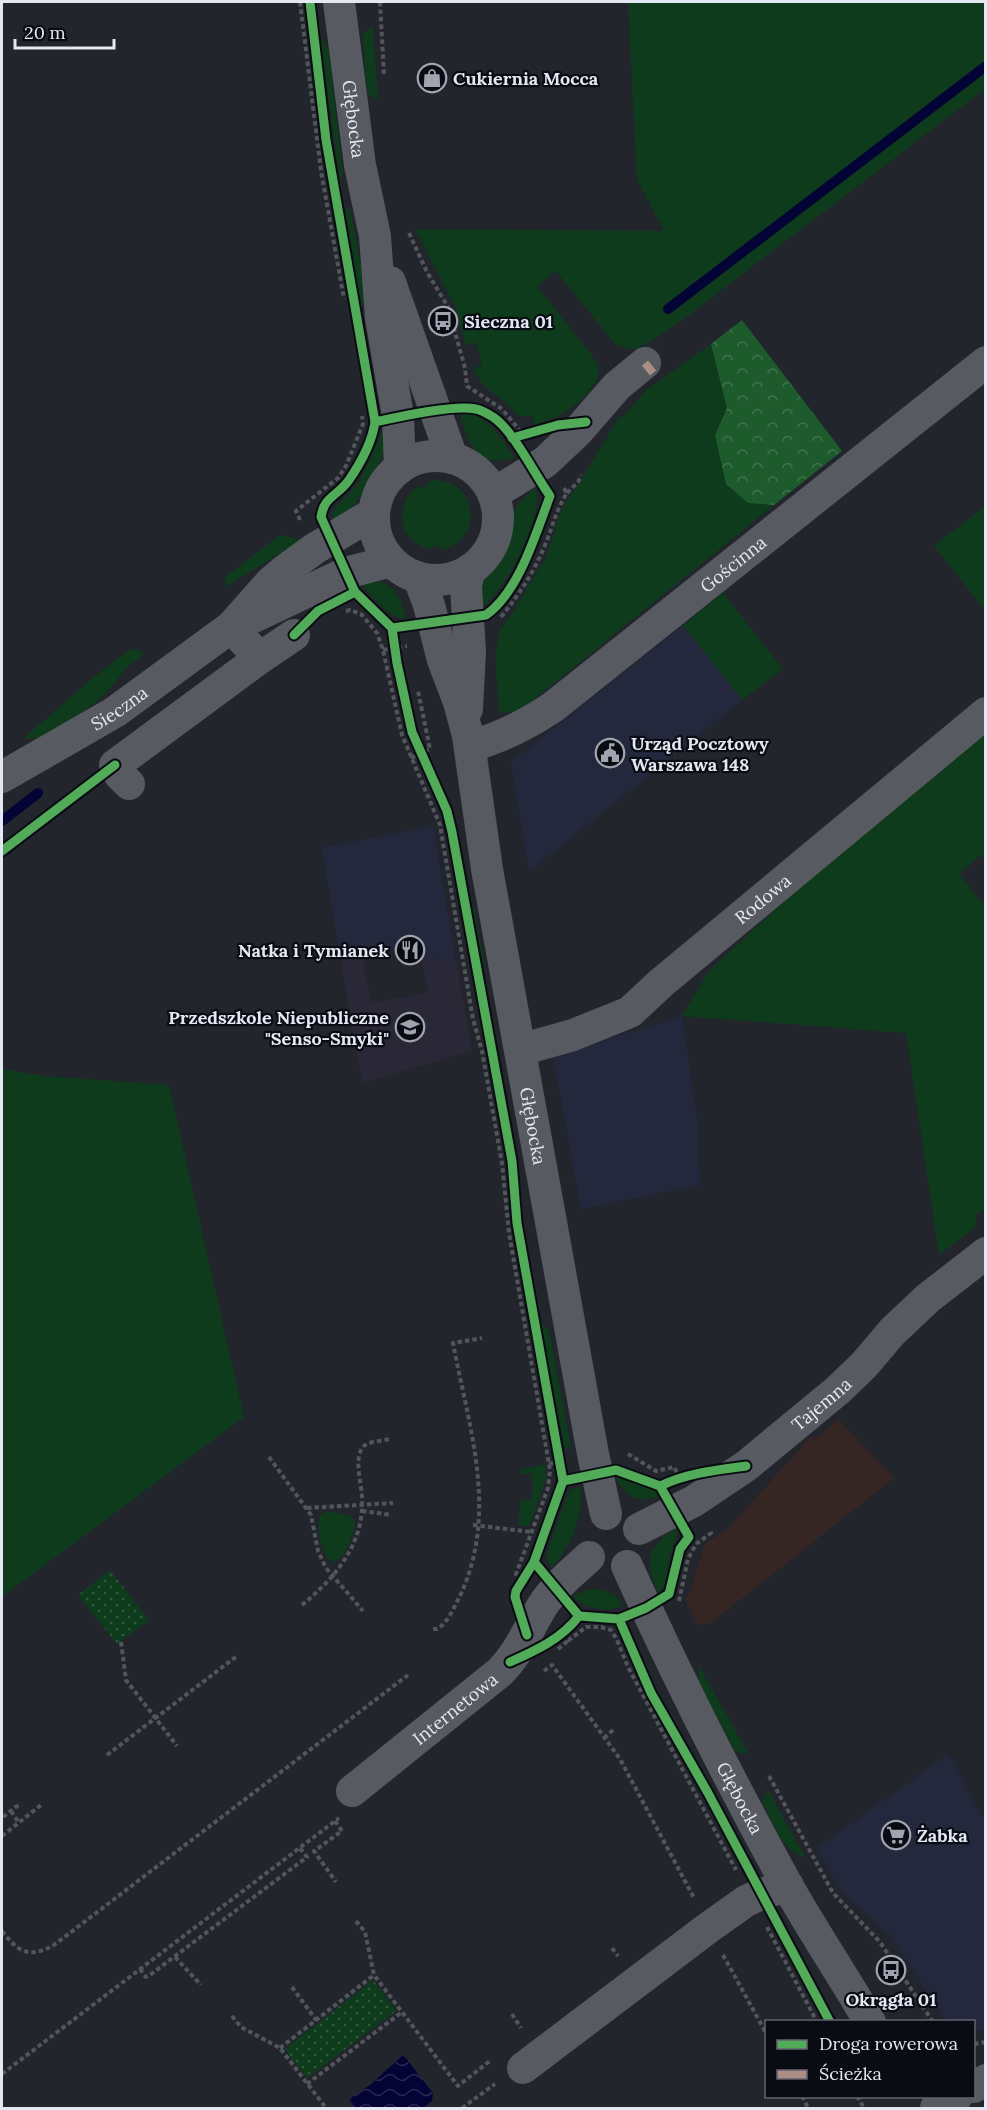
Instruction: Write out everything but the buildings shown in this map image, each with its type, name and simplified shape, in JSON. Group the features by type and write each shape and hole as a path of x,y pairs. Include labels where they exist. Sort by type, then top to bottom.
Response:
{"street":[{"name":"Głębocka","path":"339,2 360,165 375,236 452,458"},
{"name":"Głębocka","path":"375,236 381,318 398,417 400,468"},
{"name":"Gościnna","path":"469,741 495,739 518,730 553,707 986,362"},
{"path":"493,494 546,472 570,439 617,386 645,363"},
{"path":"424,457 452,458 473,469 493,494 498,515 495,537 485,556 469,570 445,580 418,578 404,572 382,551 374,526 374,513 379,492 392,475 411,461 424,457"},
{"name":"Sieczna","path":"231,627 270,583 322,544 374,513"},
{"name":"Sieczna","path":"2,777 116,712 231,627 327,580 391,561"},
{"name":"Głębocka","path":"469,570 466,587 482,621 470,652 467,700 469,741 487,869 606,1514"},
{"name":"Głębocka","path":"418,578 429,605 443,660 459,702 469,741"},
{"path":"231,627 260,658"},
{"path":"129,784 120,775 115,765 294,635"},
{"name":"Rodowa","path":"520,1050 573,1035 630,1012 678,968 986,713"},
{"name":"Tajemna","path":"639,1529 677,1519 704,1480 746,1466 838,1390 928,1298 986,1253"},
{"path":"616,1513 626,1516 639,1529 641,1546 639,1554 627,1566 620,1569 606,1569 599,1567 589,1557 585,1544 586,1531 594,1520 606,1514 616,1513"},
{"name":"Internetowa","path":"348,1803 524,1669 544,1604 531,1585 589,1557"},
{"name":"Głębocka","path":"627,1566 722,1762 788,1886 869,2020"},
{"path":"523,2068 702,1914 788,1886"},
{"path":"975,2084 983,2061"},
{"path":"936,2109 955,2098"}],"path":[{"path":"300,2 321,171 349,300"},
{"path":"310,2 330,161"},
{"path":"380,2 385,84"},
{"path":"339,213 349,300"},
{"path":"408,231 428,273 448,307 465,368 467,386 502,409 528,434 546,472 550,496 546,472"},
{"path":"322,544 296,511 338,478 346,466 363,423 362,414"},
{"path":"482,621 525,587 545,544 557,508 567,493 512,438 528,434"},
{"path":"546,472 570,476 572,466 570,439"},
{"path":"322,544 322,505 348,482 358,464"},
{"path":"327,580 339,612 350,610 361,614 377,633 402,735 433,806 442,833 473,1019 482,1051 502,1163 508,1233 549,1464 548,1488 516,1574 579,1616 619,1619 646,1608"},
{"path":"482,621 495,609 503,597"},
{"path":"393,638 396,656"},
{"path":"411,758 430,749 415,681"},
{"path":"406,704 412,732 425,764"},
{"path":"514,1185 517,1223 531,1302"},
{"path":"433,1629 442,1626 461,1593 473,1560 480,1526 481,1498 476,1464 453,1343 482,1338"},
{"path":"302,1605 333,1578 352,1548 357,1535 362,1511 360,1451 366,1444 390,1439"},
{"path":"557,1450 563,1481 597,1474"},
{"path":"627,1454 656,1471 674,1467"},
{"path":"269,1457 312,1519 322,1563 363,1611"},
{"path":"677,1605 681,1598 688,1559 696,1544 711,1533 706,1526 677,1519 704,1480 722,1503 716,1518 706,1526"},
{"path":"474,1498 481,1498"},
{"path":"306,1508 393,1503"},
{"path":"362,1511 392,1515"},
{"path":"473,1525 532,1532"},
{"path":"531,1585 534,1562 531,1585"},
{"path":"524,1669 564,1629 569,1640 586,1627 611,1630 650,1709 816,2020"},
{"path":"121,1642 126,1680 177,1746"},
{"path":"107,1755 237,1656"},
{"path":"524,1669 552,1665 620,1759 765,2031"},
{"path":"643,1674 651,1693 691,1763"},
{"path":"2,1931 15,1946 26,1952 40,1951 54,1945 408,1675"},
{"path":"604,1738 613,1730"},
{"path":"766,1771 833,1893 880,1942 932,2020"},
{"path":"3,1817 21,1803"},
{"path":"2,2074 335,1821 348,1803"},
{"path":"2,1836 41,1805"},
{"path":"11,1811 19,1823"},
{"path":"335,1821 342,1831 314,1851 336,1882"},
{"path":"140,1969 146,1977 175,1957 307,1857 300,1848"},
{"path":"356,1921 365,1932 374,1975 458,2086 492,2060"},
{"path":"175,1957 201,1985"},
{"path":"280,2048 374,1975"},
{"path":"292,1987 316,2020"},
{"path":"307,2084 402,2012"},
{"path":"512,2014 526,2034"},
{"path":"232,2016 241,2027 280,2048 326,2109"},
{"path":"462,2109 516,2068 523,2068"}],"shaded area":[{"path":"683,625 742,700 529,872 511,762"},
{"path":"433,826 456,961 422,959 419,944 341,961 322,848"},
{"name":"Przedszkole Niepubliczne \"Senso-Smyki\"","path":"362,957 371,1003 428,993 422,959 456,961 472,1051 362,1083 341,961"},
{"path":"682,1016 697,1120 700,1185 581,1209 553,1056"},
{"path":"838,1419 894,1478 711,1623 698,1626 685,1600 705,1544 728,1528 810,1438 817,1438"},
{"path":"947,1755 981,1816 985,1814 985,2031 975,2030 975,2020 945,2020 891,1936 840,1890 817,1848"}],"green space":[{"path":"628,2 985,2 985,89 685,318 639,347 629,349 615,344 556,271 537,286 593,357 598,372 593,387 577,403 557,417 534,425 532,416 517,415 476,375 473,368 482,365 476,343 466,345 455,307 415,229 664,231 637,180"},
{"path":"373,26 378,100 367,93 363,34"},
{"path":"320,36 329,52 343,174 340,181"},
{"path":"345,207 350,210 368,299 361,306"},
{"path":"742,320 842,451 774,505 748,503 726,484 715,435 727,408 711,344"},
{"path":"711,344 727,408 715,435 748,503 774,505 522,709 511,713 499,712 495,654 500,630 546,557 560,513 567,500 619,417 624,416 645,391"},
{"path":"460,414 470,414 486,422 499,435 515,458 492,460 483,457 471,445"},
{"path":"383,430 387,443 383,456 350,511 333,522 332,513 360,481"},
{"path":"431,480 447,482 458,488 467,498 470,510 470,522 465,534 456,544 441,550 437,546 428,549 418,544 410,538 402,521 402,512 410,494 418,486 424,488"},
{"path":"535,487 537,499 535,515 521,553 500,588 479,609 480,585 506,542 512,516 518,504"},
{"path":"985,506 985,610 934,546"},
{"path":"280,535 298,539 299,542 225,587 225,577"},
{"path":"374,579 393,589 402,604 406,619 386,610 360,583"},
{"path":"723,593 783,669 742,700 683,625"},
{"path":"130,649 141,651 143,655 128,667 102,697 41,739 24,738 89,681"},
{"path":"985,735 985,852 959,874 986,908 986,1208 976,1215 975,1228 939,1255 906,1033 682,1016 708,972 791,895"},
{"path":"467,897 474,908 485,967 480,978"},
{"path":"2,1069 44,1076 169,1085 244,1417 2,1597"},
{"path":"540,1321 547,1328 550,1336 571,1447 565,1449"},
{"path":"545,1464 546,1479 529,1526 518,1525 521,1499 531,1500 533,1489 531,1473 521,1474 520,1470"},
{"path":"615,1475 639,1482 660,1496 652,1499 633,1497 627,1493"},
{"path":"580,1486 580,1508 575,1530 565,1550 551,1568 547,1560 547,1553 567,1496 571,1490"},
{"path":"327,1511 352,1516 355,1521 352,1539 347,1550 334,1562 326,1555 319,1532 320,1515"},
{"path":"677,1527 677,1538 671,1549 665,1586 658,1593 651,1571 651,1555 659,1542"},
{"path":"110,1570 149,1620 117,1644 78,1595"},
{"path":"600,1589 615,1595 623,1606 596,1609 583,1604 573,1596 586,1590"},
{"path":"699,1666 748,1753 735,1751 698,1681"},
{"path":"768,1790 805,1857 790,1849 779,1835 762,1801"},
{"path":"373,1980 396,2011 307,2078 285,2049"}],"water":[{"path":"402,2056 433,2093 432,2101 423,2108 356,2108 350,2101 352,2097 370,2085"}],"waterway":[{"path":"668,309 986,66"},
{"path":"2,821 38,793"}],"marked path":[{"path":"645,363 653,373"}],"cycle path":[{"path":"310,2 326,140 375,422 368,445 357,467 345,485 325,505 321,517 355,592 392,628 412,732 447,811 452,832 512,1161 517,1223 563,1481 534,1562 579,1616 619,1619 651,1693 708,1793 829,2020"},
{"path":"375,422 454,408 480,410 501,423 550,496 525,561 498,605 486,615 392,628"},
{"path":"512,438 558,425 586,422"},
{"path":"294,635 318,611 355,592"},
{"path":"2,851 115,765"},
{"path":"660,1486 691,1475 746,1466"},
{"path":"563,1481 616,1470 660,1486 689,1537 680,1549 669,1594 646,1608 619,1619"},
{"path":"527,1635 515,1597 516,1591 534,1562"},
{"path":"510,1662 556,1637 579,1616"}],"place":[{"name":"Cukiernia Mocca","path":"432,78"},
{"name":"Sieczna 01","path":"443,321"},
{"name":"Urząd Pocztowy Warszawa 148","path":"610,753"},
{"name":"Natka i Tymianek","path":"410,950"},
{"name":"Przedszkole Niepubliczne \"Senso-Smyki\"","path":"410,1027"},
{"name":"Żabka","path":"896,1835"},
{"name":"Okrągła 01","path":"891,1970"}]}
